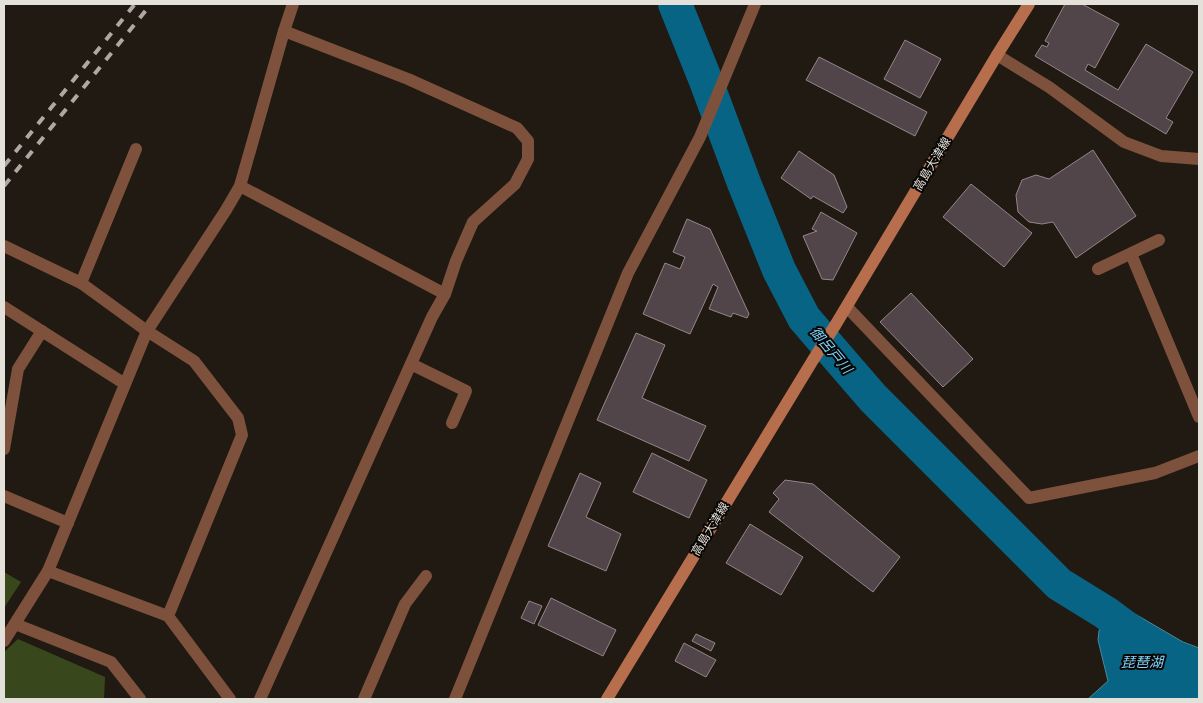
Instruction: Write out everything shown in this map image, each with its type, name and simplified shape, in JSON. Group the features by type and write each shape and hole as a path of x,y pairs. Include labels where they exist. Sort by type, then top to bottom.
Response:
{"main road":[{"name":"高島大津線","path":"607,699 812,360 847,307 1029,4"}],"street":[{"path":"4,641 48,571 147,331 240,186 284,31 294,4"},
{"path":"455,699 628,273 700,137 755,4"},
{"path":"260,699 432,317 445,294 456,261 473,222 515,184 528,159 528,141 517,128 408,79 284,31"},
{"path":"997,55 1049,87 1124,142 1161,156 1199,159"},
{"path":"81,283 136,149"},
{"path":"240,186 445,294"},
{"path":"1098,270 1159,240"},
{"path":"4,246 81,283 147,331 194,361 238,418 242,435 168,616"},
{"path":"1131,254 1199,417"},
{"path":"4,307 125,384"},
{"path":"847,307 1029,498 1155,473 1199,456"},
{"path":"4,449 18,369 42,331"},
{"path":"411,364 466,391 452,423"},
{"path":"4,496 68,523"},
{"path":"48,571 168,616 230,699"},
{"path":"364,699 405,604 426,576"},
{"path":"14,624 111,662 140,699"}],"green space":[{"path":"4,572 21,582 4,608"},
{"path":"18,639 105,677 104,699 4,699 4,652"}],"water":[{"name":"琵琶湖","path":"1111,600 1183,642 1199,648 1199,699 1088,699 1108,681 1098,640 1099,631"}],"building":[{"path":"1065,4 1082,4 1119,24 1095,68 1088,64 1085,70 1118,90 1146,44 1193,72 1166,118 1173,122 1166,134 1035,56 1042,45 1047,47 1049,43 1045,41"},
{"path":"905,40 941,59 920,98 884,79"},
{"path":"819,57 927,112 915,136 806,80"},
{"path":"1093,150 1136,216 1076,258 1053,222 1042,224 1029,222 1018,212 1016,195 1022,180 1036,175 1049,179"},
{"path":"799,151 834,175 847,207 843,213 813,196 811,199 781,178"},
{"path":"971,184 1032,233 1004,267 943,217"},
{"path":"821,212 857,233 833,280 822,279 803,236 817,231 812,229"},
{"path":"687,219 710,229 749,314 747,318 733,313 731,317 709,309 718,287 713,284 690,334 643,314 665,263 680,269 685,257 673,252"},
{"path":"911,293 973,359 943,387 880,322"},
{"path":"636,333 665,345 642,398 706,426 689,461 597,420"},
{"path":"652,453 707,480 689,518 633,492"},
{"path":"580,473 601,483 586,517 621,534 606,571 548,546"},
{"path":"785,480 813,484 900,557 873,592 769,512 779,499 773,493"},
{"path":"750,524 803,557 781,595 726,563"},
{"path":"551,598 616,630 603,656 538,625"},
{"path":"529,601 542,606 534,624 521,618"},
{"path":"696,634 715,643 711,651 692,641"},
{"path":"684,643 716,660 706,677 675,661"}],"waterway":[{"name":"御呂戸川","path":"675,4 779,270 804,318 873,398 1059,584 1106,613 1157,651 1199,667"}],"railway":[{"path":"4,166 135,4"},
{"path":"4,186 151,4"}]}
